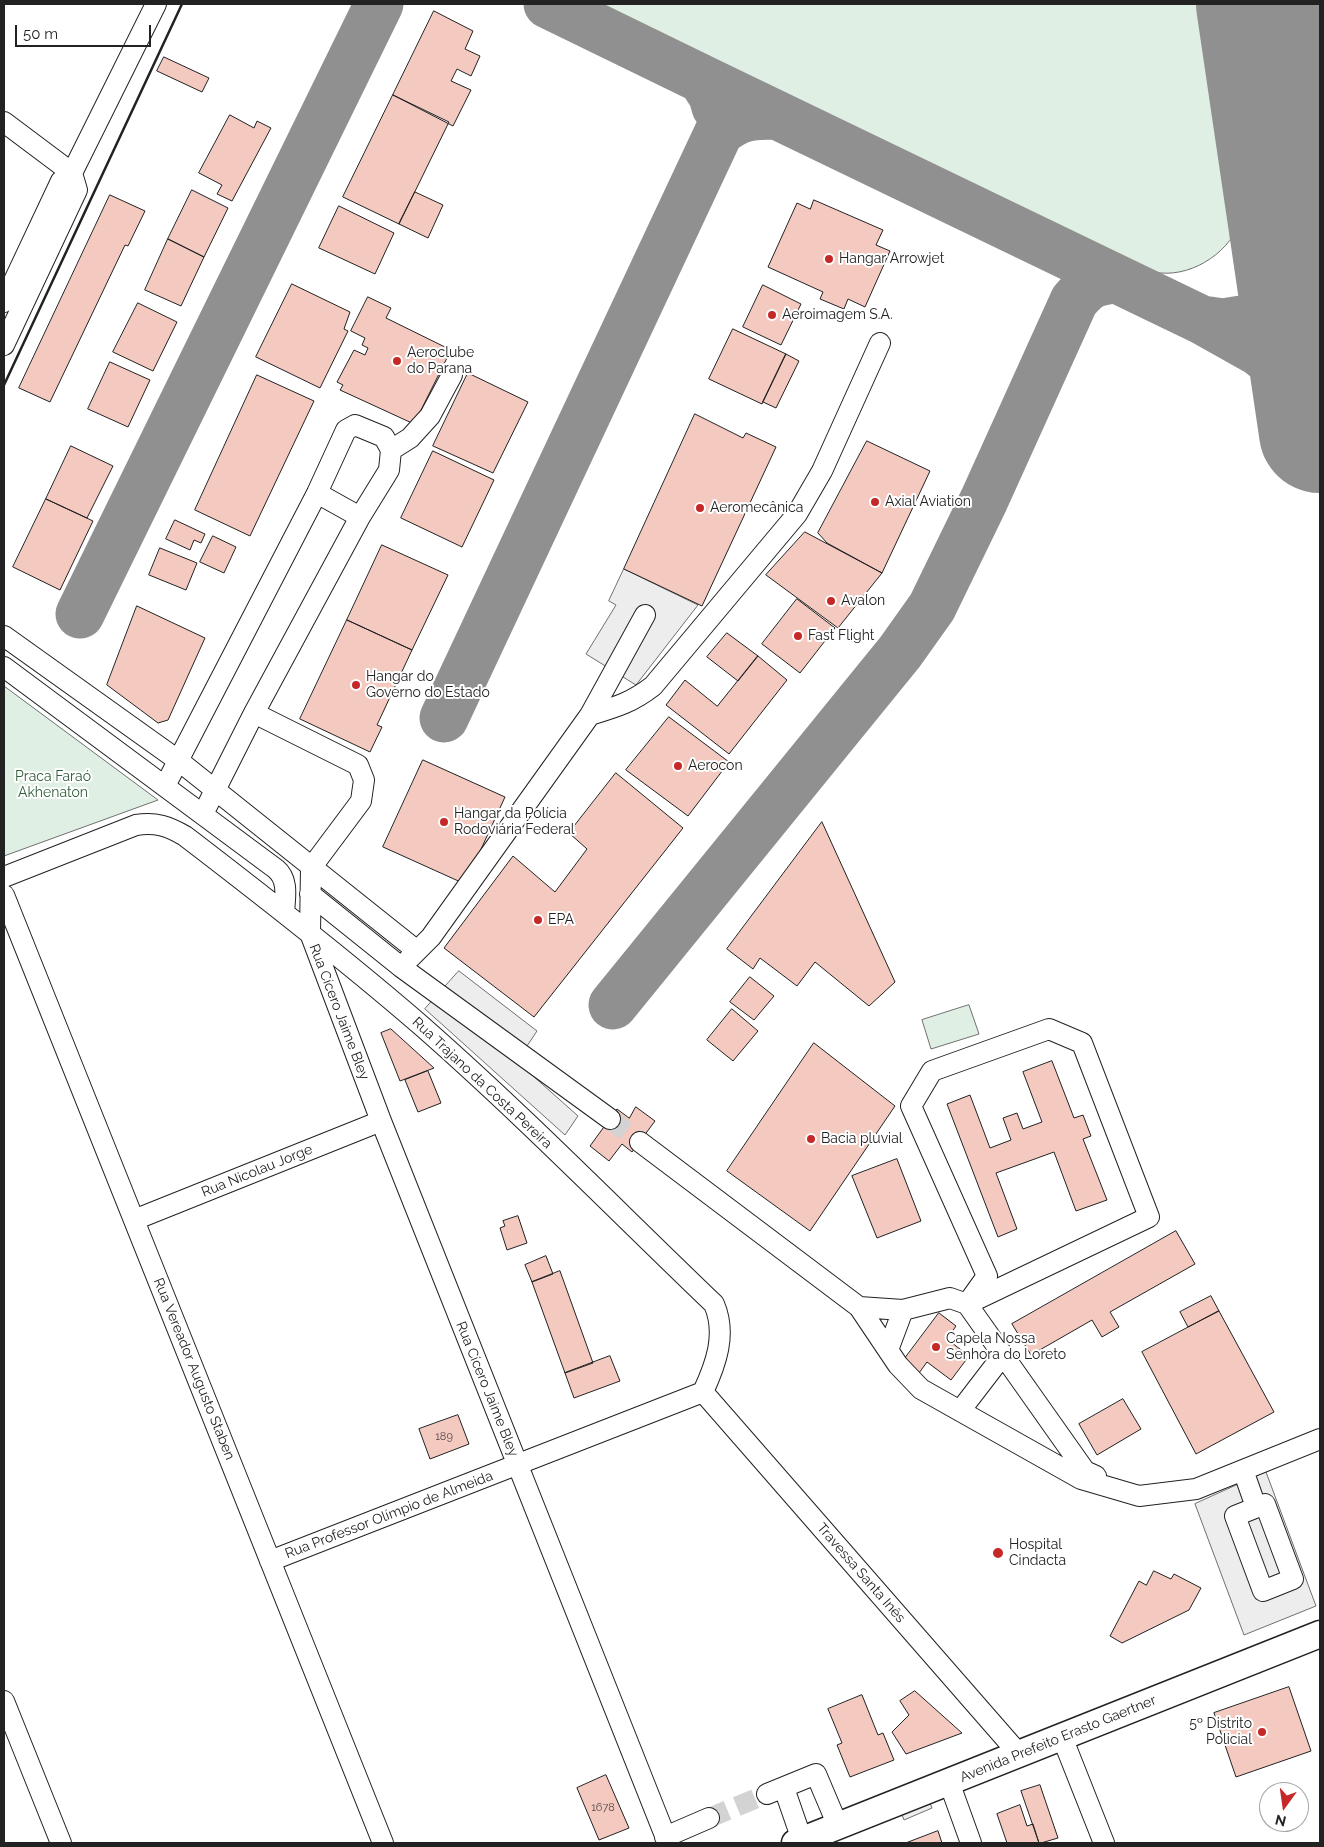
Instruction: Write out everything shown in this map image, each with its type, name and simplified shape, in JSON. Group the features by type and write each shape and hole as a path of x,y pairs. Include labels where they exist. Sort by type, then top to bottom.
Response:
{"main road":[{"name":"Avenida Prefeito Erasto Gaertner","path":"799,1842 1320,1634"}],"street":[{"path":"4,346 61,181 72,173 156,4"},
{"path":"4,122 72,173"},
{"path":"4,302 34,259"},
{"path":"590,715 625,705 653,686 797,514 822,471 880,342"},
{"path":"391,450 410,438 430,416 452,375"},
{"path":"165,786 317,493 346,430 355,425 384,437 391,450 390,470 360,517 254,713 203,814"},
{"path":"317,493 360,517"},
{"path":"400,967 431,937 590,715 645,615"},
{"path":"4,636 179,761 416,950"},
{"path":"4,667 282,874 286,881 284,912"},
{"path":"254,713 358,765 364,780 362,801 311,868 310,933"},
{"name":"Rua Trajano da Costa Pereira","path":"4,877 148,823 161,824 185,836 310,933 468,1068 714,1304 719,1316 721,1333 719,1350 713,1371 703,1392"},
{"path":"310,894 400,967 610,1119"},
{"name":"Rua Vereador Augusto Staben","path":"4,895 383,1843"},
{"name":"Rua Cícero Jaime Bley","path":"310,933 381,1121 666,1840"},
{"path":"1049,1029 1082,1043 1149,1217 967,1304 987,1276 911,1106 932,1071 1049,1029"},
{"name":"Rua Nicolau Jorge","path":"134,1220 381,1121"},
{"path":"640,1142 859,1307 898,1365 921,1389 1081,1479 1139,1496 1196,1490 1320,1439"},
{"path":"859,1307 903,1310 950,1298 967,1304 1084,1471 1139,1496"},
{"path":"888,1350 903,1310"},
{"path":"960,1411 1003,1355"},
{"name":"Rua Professor Olímpio de Almeida","path":"270,1561 703,1392"},
{"name":"Travessa Santa Inês","path":"703,1392 1019,1754"},
{"path":"1243,1470 1256,1507"},
{"path":"4,1701 61,1843"},
{"path":"1062,1737 1104,1843"},
{"path":"799,1842 775,1791 816,1774 838,1826"},
{"path":"949,1782 971,1843"},
{"path":"666,1840 709,1818"}],"green space":[{"path":"598,4 1212,4 1243,197 1240,221 1225,246 1205,262 1180,272 1167,273 1146,270 1132,265"},
{"path":"1299,4 1320,4 1320,152"},
{"name":"Praca Faraó Akhenaton","path":"4,686 158,800 4,856"},
{"path":"969,1005 979,1034 931,1049 922,1020"}],"shaded area":[{"path":"624,569 698,605 636,685 586,654 616,605 609,601"},
{"path":"459,971 537,1031 527,1046 514,1059 578,1116 565,1135 425,1009"},
{"path":"1266,1472 1316,1606 1244,1635 1195,1504"},
{"path":"930,1803 932,1808 904,1820 902,1815"}],"building":[{"path":"434,11 473,31 465,49 480,56 471,76 457,69 451,81 471,90 453,126 393,95"},
{"path":"164,57 209,78 202,92 157,71"},
{"path":"393,95 449,122 399,224 343,197"},
{"path":"230,115 254,128 257,121 271,128 232,201 217,194 222,185 199,173"},
{"path":"192,190 228,208 204,257 168,239"},
{"path":"415,192 443,205 428,238 399,224"},
{"path":"110,195 145,211 128,246 125,245 50,402 19,388"},
{"name":"Hangar Arrowjet","path":"814,200 883,230 876,245 890,251 865,307 848,299 844,309 820,299 823,292 768,267 797,203 810,209"},
{"path":"339,206 394,233 375,274 319,248"},
{"path":"168,239 204,257 181,306 145,290"},
{"path":"292,284 350,312 344,329 348,331 320,388 256,357"},
{"name":"Aeroimagem S.A.","path":"763,285 801,304 781,345 743,327"},
{"name":"Aeroclube do Parana","path":"368,297 391,308 386,318 451,350 414,424 340,390 343,385 337,382 354,350 365,355 368,348 362,345 365,338 351,331"},
{"path":"138,303 177,322 153,371 113,352"},
{"path":"733,329 786,354 762,404 709,379"},
{"path":"786,354 799,361 776,408 763,402"},
{"path":"110,362 150,380 128,427 88,409"},
{"name":"Aeroclube do Parana","path":"468,373 528,402 493,473 433,446"},
{"path":"257,375 314,401 250,536 195,510"},
{"name":"Aeromecânica","path":"695,414 743,438 746,433 776,447 702,606 624,569"},
{"name":"Axial Aviation","path":"867,441 930,471 882,573 827,543 818,533"},
{"path":"71,446 113,466 87,518 46,499"},
{"path":"433,451 494,480 462,547 401,518"},
{"path":"46,499 93,521 60,590 13,567"},
{"path":"175,520 205,534 201,543 194,540 190,550 166,539"},
{"name":"Avalon","path":"805,532 882,573 838,628 766,575"},
{"path":"213,536 236,547 224,573 200,562"},
{"path":"382,545 448,575 412,650 347,620"},
{"path":"160,548 197,563 186,590 149,575"},
{"name":"Fast Flight","path":"797,599 835,628 800,673 762,644"},
{"path":"137,606 205,638 168,720 158,723 107,685"},
{"name":"Hangar do Governo do Estado","path":"347,620 412,650 377,725 382,727 370,752 300,719"},
{"path":"727,633 758,656 738,681 707,657"},
{"path":"758,656 787,680 729,754 666,705 685,680 717,706"},
{"name":"Aerocon","path":"669,717 729,762 688,816 626,770"},
{"name":"Hangar da Polícia Rodoviária Federal","path":"423,760 505,797 465,884 383,847"},
{"name":"EPA","path":"616,773 683,828 534,1017 444,948 513,856 555,892 587,849 569,833"},
{"path":"822,822 895,982 869,1006 815,962 797,986 760,958 753,969 727,949"},
{"path":"750,977 774,996 754,1020 730,1002"},
{"path":"732,1009 758,1031 733,1061 707,1040"},
{"path":"391,1029 434,1068 400,1081 381,1033"},
{"name":"Bacia pluvial","path":"814,1043 895,1106 810,1231 727,1171"},
{"path":"1052,1061 1074,1118 1083,1115 1091,1136 1083,1139 1107,1200 1076,1211 1054,1152 996,1173 1017,1229 998,1237 947,1104 970,1095 990,1148 1011,1140 1003,1118 1017,1113 1023,1129 1042,1122 1023,1072"},
{"path":"428,1071 441,1103 418,1112 405,1080"},
{"path":"636,1107 655,1121 632,1152 622,1144 609,1161 590,1146 617,1109 629,1118"},
{"path":"897,1159 921,1221 877,1238 852,1176"},
{"path":"518,1216 527,1243 507,1250 500,1228 505,1226 503,1221"},
{"path":"1176,1231 1195,1264 1110,1312 1119,1327 1102,1337 1092,1320 1031,1355 1012,1324"},
{"path":"546,1256 553,1274 532,1282 525,1265"},
{"path":"560,1271 593,1363 565,1373 532,1282"},
{"path":"1211,1296 1219,1311 1188,1327 1180,1312"},
{"path":"1219,1311 1274,1412 1196,1454 1142,1352"},
{"name":"Capela Nossa Senhora do Loreto","path":"939,1313 956,1326 947,1339 969,1356 951,1380 927,1362 919,1373 903,1361"},
{"path":"610,1356 620,1381 574,1398 565,1373"},
{"path":"1123,1399 1141,1429 1097,1455 1079,1424"},
{"path":"458,1415 469,1444 430,1459 419,1429"},
{"path":"1154,1571 1171,1579 1174,1574 1201,1588 1189,1610 1122,1643 1110,1636 1139,1581 1146,1585"},
{"name":"5º Distrito Policial","path":"1289,1687 1311,1751 1236,1777 1214,1713"},
{"path":"915,1691 962,1733 906,1754 892,1732 909,1715 900,1701"},
{"path":"862,1695 878,1735 883,1733 894,1760 850,1777 837,1745 842,1743 828,1709"},
{"path":"606,1775 629,1828 599,1840 577,1788"},
{"path":"1040,1785 1058,1838 1039,1843 1021,1791"},
{"path":"1020,1805 1027,1826 1033,1824 1039,1843 1007,1843 997,1814"},
{"path":"938,1831 942,1843 906,1843"}],"taxiway":[{"path":"80,614 379,4"},
{"path":"548,4 702,79 713,96 716,107"},
{"path":"702,79 1202,320 1259,352 1292,378 1309,410 1320,439"},
{"path":"444,718 719,132 745,118 759,115 775,115"},
{"path":"1202,320 1223,323 1248,319 1271,304 1286,284 1293,244"},
{"path":"613,1005 900,652 932,607 984,500 1074,301 1092,285 1115,279"}],"runway":[{"path":"1257,4 1320,432"}],"tunnel":[{"path":"610,1119 640,1142"},
{"path":"709,1818 767,1794"}],"wall":[{"path":"4,385 182,4"}],"place":[{"name":"Hangar Arrowjet","path":"829,259"},
{"name":"Aeroimagem S.A.","path":"772,315"},
{"name":"Aeroclube do Parana","path":"397,361"},
{"name":"Axial Aviation","path":"875,502"},
{"name":"Aeromecânica","path":"700,508"},
{"name":"Avalon","path":"831,601"},
{"name":"Fast Flight","path":"798,636"},
{"name":"Hangar do Governo do Estado","path":"356,685"},
{"name":"Aerocon","path":"678,766"},
{"name":"Hangar da Polícia Rodoviária Federal","path":"444,822"},
{"name":"EPA","path":"538,920"},
{"name":"Bacia pluvial","path":"811,1139"},
{"name":"Capela Nossa Senhora do Loreto","path":"936,1347"},
{"name":"Hospital Cindacta","path":"998,1553"},
{"name":"5º Distrito Policial","path":"1262,1732"}]}
